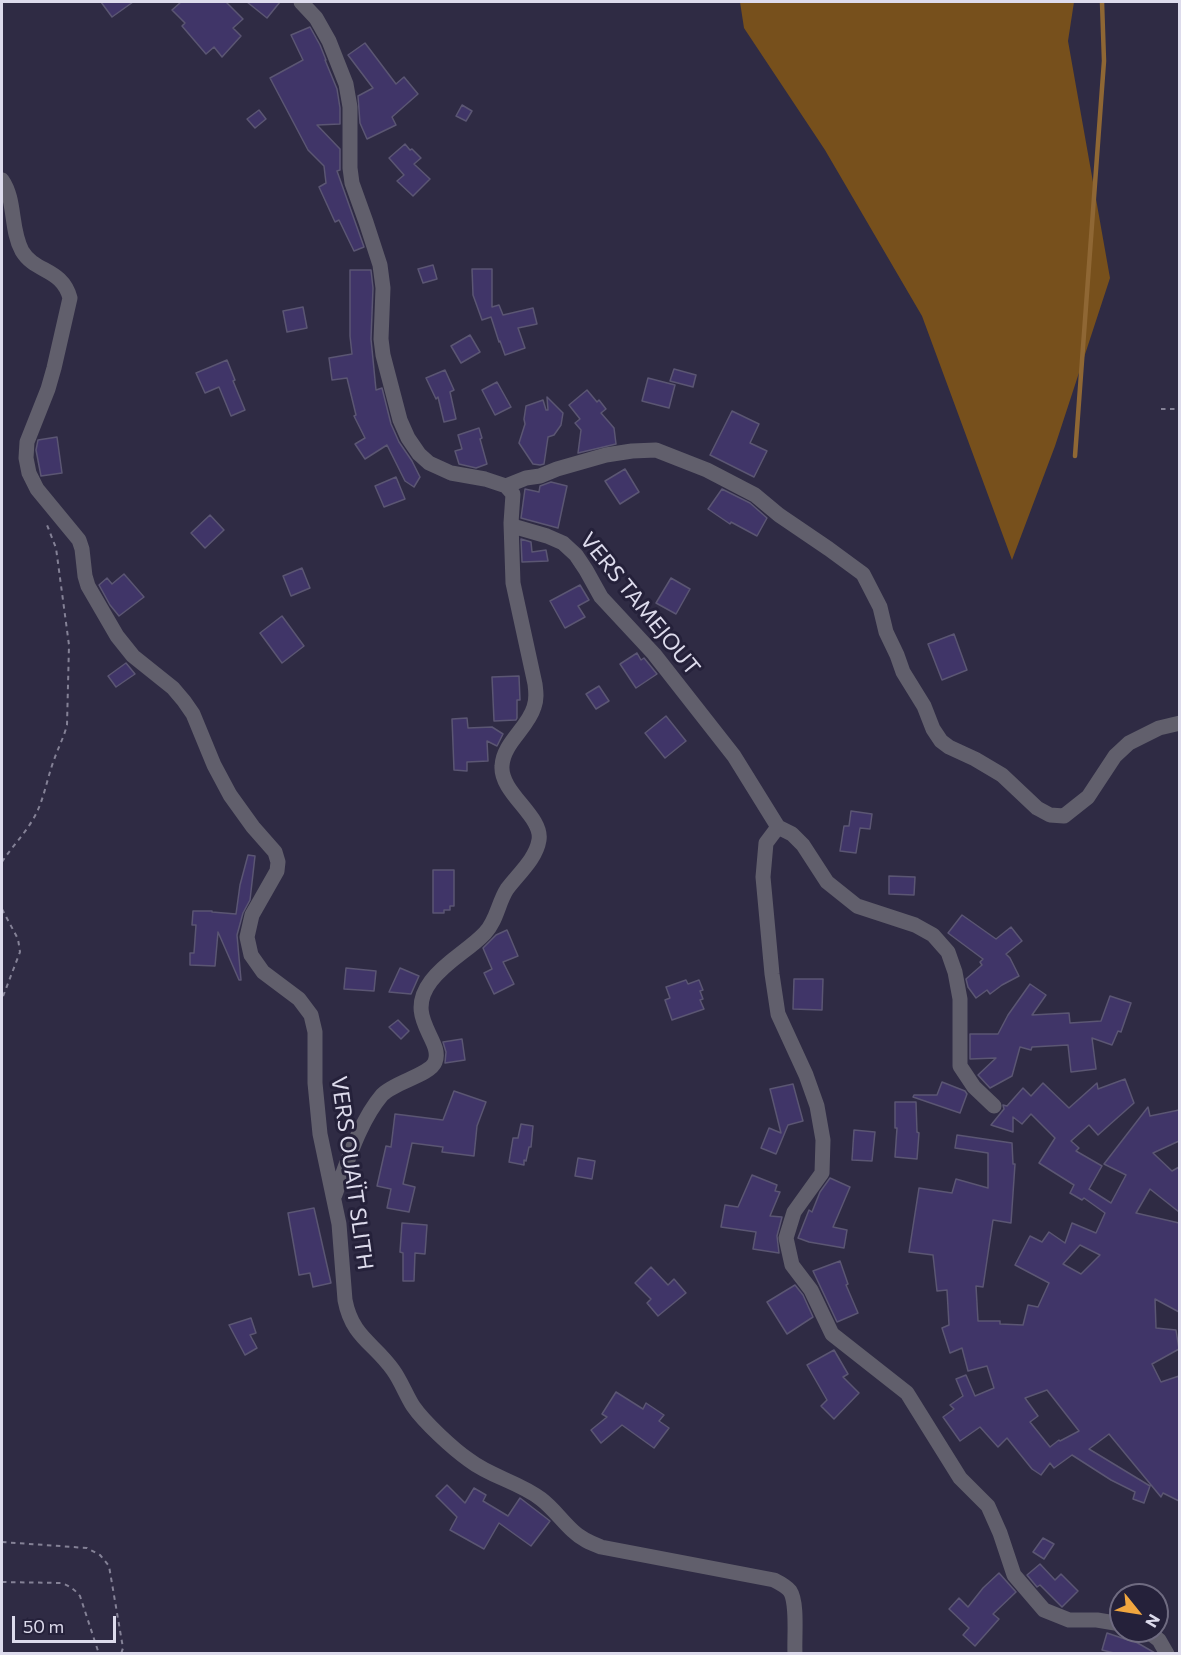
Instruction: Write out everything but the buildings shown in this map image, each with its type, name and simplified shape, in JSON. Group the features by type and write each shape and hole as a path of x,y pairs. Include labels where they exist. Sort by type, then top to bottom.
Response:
{"street":[{"path":"301,2 321,26 346,84 350,107 352,183 380,265 383,288 381,339 383,355 400,420 408,438 419,454 429,463 451,473 485,479 506,486 513,494 511,523 513,583 536,697 529,719 505,753 501,766 505,780 539,828 540,838 532,856 507,890 494,921 484,934 450,960 430,981 423,993 420,1006 422,1019 435,1048 435,1062 431,1068 389,1089 375,1105 365,1121 334,1197"},
{"name":"VERS OUAÏT SLITH","path":"2,180 7,189 22,252 31,261 60,279 67,286 70,298 51,379 27,442 26,458 30,473 37,489 79,540 88,586 117,636 134,656 173,688 184,701 193,714 214,765 230,795 275,852 278,862 277,871 252,915 247,937 251,955 263,972 299,999 311,1015 315,1032 315,1083 320,1134 339,1224 345,1300 352,1324 394,1371 413,1405 456,1450 482,1469 541,1498 574,1533 587,1542 601,1547 774,1580 790,1592 794,1600 795,1653"},
{"path":"506,486 606,455 656,450 707,470 755,495 779,515 863,574 880,607 886,632 903,672 924,706 933,729 941,741 1002,775 1037,808 1050,814 1064,816 1088,797 1115,756 1129,742 1159,728 1179,723"},
{"name":"VERS TAMEJOUT","path":"511,523 516,527 563,543 576,555 601,597 654,654 734,756 778,827"},
{"path":"994,1106 974,1087 960,1066 960,999 955,972 948,952 933,935 915,925 857,906 827,882 803,845 792,834 778,827 766,843 764,877 772,974 778,1014 806,1075 817,1106 823,1140 822,1173 794,1212 786,1238 792,1265 811,1290 832,1334 907,1393 960,1478 988,1506 1014,1575 1044,1610 1069,1620 1109,1622"}],"path":[{"path":"1161,409 1179,409"},
{"path":"2,862 31,824 39,808 67,725 69,645 56,548 43,518"},
{"path":"2,909 18,939 20,952 2,999"},
{"path":"2,1542 87,1548 100,1555 109,1566 123,1648 121,1653"},
{"path":"2,1582 69,1585 80,1596 99,1653"}],"shaded area":[{"path":"740,2 1074,2 1068,41 1110,278 1055,446 1012,560 922,316 825,150 744,28"}],"waterway":[{"path":"1075,456 1104,61 1102,2"}]}
